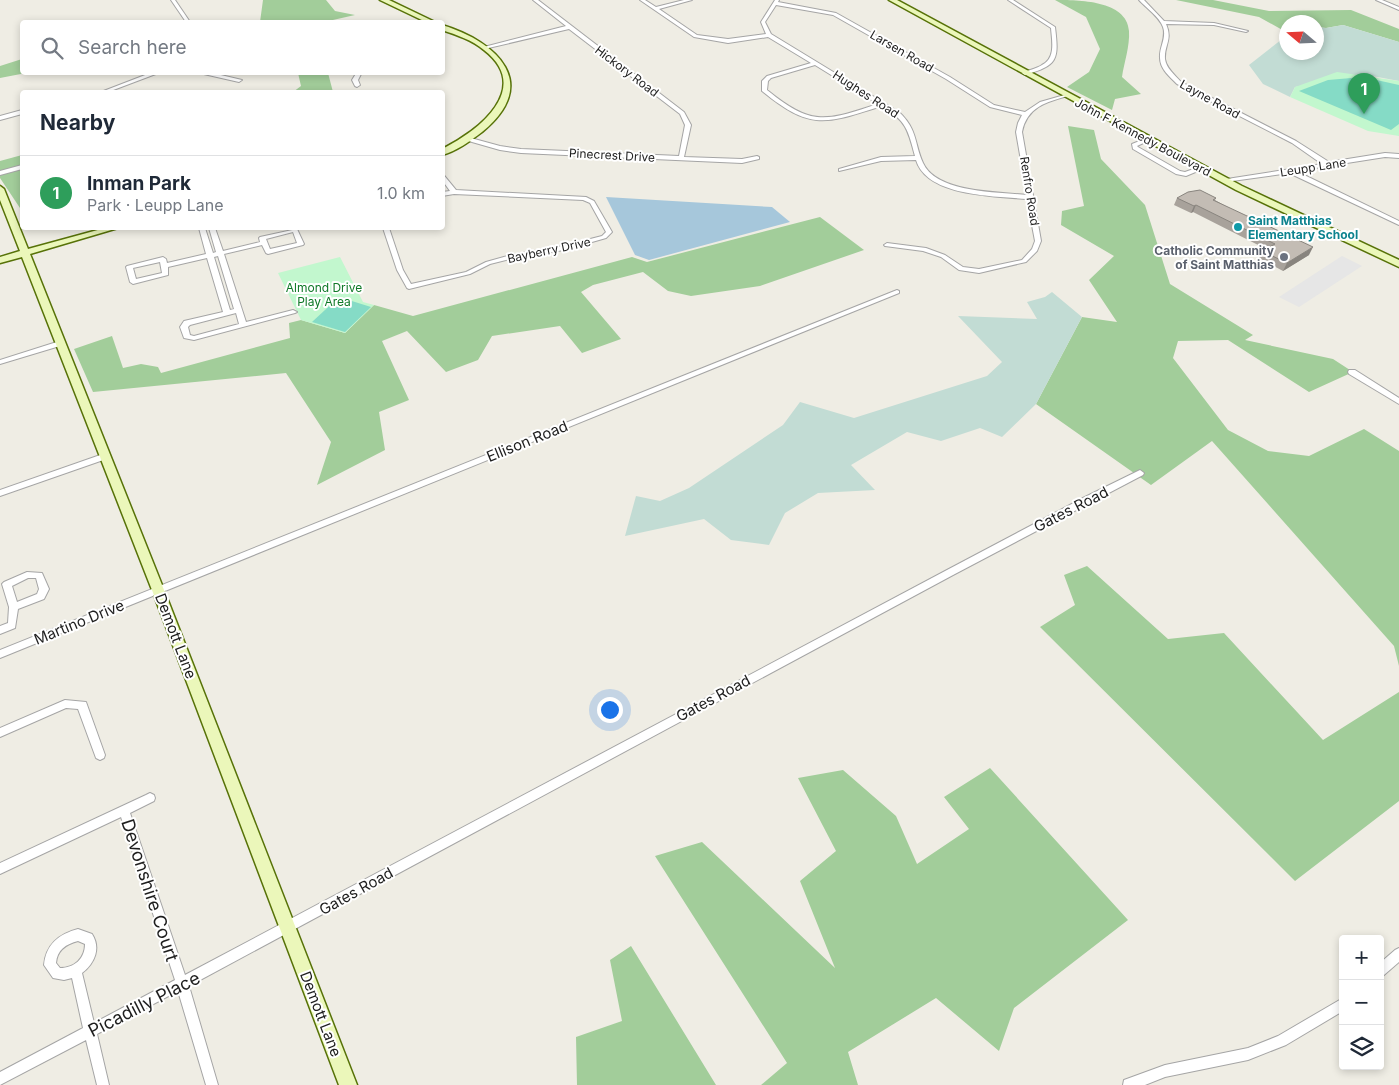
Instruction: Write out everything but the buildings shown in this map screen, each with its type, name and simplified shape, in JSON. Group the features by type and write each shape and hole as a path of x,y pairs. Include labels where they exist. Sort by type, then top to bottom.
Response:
{"street":[{"path":"173,0 187,20"},
{"path":"383,0 427,20"},
{"name":"Hickory Road","path":"534,0 682,114 688,125 681,159"},
{"path":"642,0 691,34 702,38 728,41 769,35 763,22 776,2"},
{"path":"655,8 690,0"},
{"name":"John F Kennedy Boulevard","path":"892,0 1226,181 1399,264"},
{"path":"1010,0 1054,27 1056,54 1053,61 1043,68 1025,73"},
{"path":"1141,0 1163,22 1214,24 1246,32"},
{"path":"1378,0 1399,9"},
{"name":"Larsen Road","path":"776,2 834,14 948,78 992,106 1024,114"},
{"name":"Layne Road","path":"1163,22 1166,34 1162,58 1164,66 1179,83 1294,142 1327,164"},
{"path":"486,48 570,27"},
{"path":"445,29 477,42 486,48 504,68 507,81 506,95 496,114 468,139 445,151"},
{"name":"Hughes Road","path":"769,35 883,104 906,121 914,137 923,169 927,174 947,186 979,192 1031,196"},
{"path":"816,63 770,77 765,81 764,90 795,114 816,119 834,119 883,104"},
{"path":"110,90 151,75"},
{"path":"213,75 239,80"},
{"path":"357,85 356,80 358,75"},
{"path":"1024,114 1037,104 1066,95"},
{"path":"0,118 20,113"},
{"name":"Renfro Road","path":"888,245 937,253 961,269 975,271 1018,264 1028,258 1035,250 1038,241 1020,132 1020,121 1024,114"},
{"name":"Pinecrest Drive","path":"468,139 494,147 521,151 742,161 757,158"},
{"path":"1149,139 1134,145 1135,148 1178,173 1186,174 1202,168"},
{"name":"Leupp Lane","path":"1226,181 1385,155 1399,156"},
{"path":"841,170 882,159 919,158"},
{"path":"0,173 20,168"},
{"path":"1290,170 1399,223"},
{"path":"445,179 454,192"},
{"name":"Demott Lane","path":"0,189 106,456 348,1085"},
{"name":"Bayberry Drive","path":"387,230 400,270 409,287 468,273 488,263 513,256 564,248 604,237 609,232 592,202 584,198 454,192 445,194"},
{"path":"0,260 106,230"},
{"path":"203,230 227,313"},
{"path":"213,230 243,325"},
{"path":"295,230 302,244 268,252 264,243 262,238 295,230"},
{"path":"164,266 264,243"},
{"path":"163,259 164,266 166,274 133,282 129,267 163,259"},
{"name":"Ellison Road","path":"158,590 897,292"},
{"path":"239,310 187,324 184,327 187,336 194,338 293,312"},
{"path":"0,362 60,343"},
{"path":"1352,372 1399,401"},
{"path":"0,493 106,456"},
{"name":"Gates Road","path":"288,928 586,766 1140,473"},
{"name":"Martino Drive","path":"0,654 158,590"},
{"path":"0,630 12,625 14,606"},
{"path":"0,733 65,704 82,705 100,755"},
{"path":"0,869 150,798"},
{"name":"Devonshire Court","path":"124,810 182,984 212,1085"},
{"name":"Picadilly Place","path":"0,1079 288,928"},
{"path":"1384,967 1399,954"},
{"path":"76,971 103,1085"},
{"path":"1129,1085 1165,1071 1248,1054 1282,1040 1339,1006"}],"green space":[{"path":"263,0 326,0 335,11 355,15 333,20 260,20"},
{"path":"1055,0 1076,0 1100,4 1120,13 1126,21 1129,31 1128,48 1122,77 1141,94 1115,99 1112,110 1067,87 1089,72 1100,49 1086,17"},
{"path":"1176,0 1213,0 1269,11 1351,10 1399,29 1399,42 1343,25 1324,28 1324,15 1279,15 1279,28 1259,17"},
{"path":"20,60 20,74 0,78 0,66"},
{"path":"1337,72 1399,81 1399,136 1368,131 1290,97 1295,87"},
{"path":"298,75 329,75 332,90 296,90 301,86"},
{"path":"1363,77 1399,85 1399,124 1391,130 1299,91 1328,80"},
{"path":"1068,126 1094,130 1101,159 1145,205 1170,284 1253,335 1245,340 1333,359 1353,372 1309,392 1228,340 1178,341 1173,358 1228,430 1268,451 1309,456 1364,429 1399,451 1399,666 1394,646 1212,441 1151,485 1036,404 1082,317 1117,322 1089,280 1114,256 1061,225 1062,211 1084,206"},
{"path":"20,156 20,208 0,178 0,161"},
{"path":"820,217 864,250 760,286 691,296 668,291 643,272 593,285 581,292 621,339 582,353 560,326 492,336 478,360 446,372 407,331 382,341 409,400 379,412 385,450 317,485 331,442 286,373 93,392 74,349 112,336 123,368 141,364 158,367 161,373 290,338 289,323 301,320 345,333 374,305 413,316 632,257 647,262"},
{"name":"Almond Drive Play Area","path":"340,257 363,302 374,305 345,333 301,320 278,273"},
{"path":"339,297 371,307 345,332 312,322"},
{"path":"1087,566 1168,639 1224,633 1323,740 1399,692 1399,801 1295,881 1040,627 1075,605 1064,575"},
{"path":"990,768 1128,920 1014,1008 999,1051 936,998 848,1052 858,1085 761,1085 787,1063 655,856 702,842 835,968 800,881 836,851 798,778 843,770 896,816 917,864 969,829 944,797"},
{"path":"631,946 716,1085 577,1085 576,1037 622,1021 610,960"}],"shaded area":[{"path":"1343,25 1399,42 1399,81 1367,75 1295,87 1290,97 1263,84 1249,65 1279,41 1279,60 1324,60 1324,28"},
{"path":"606,197 772,207 790,222 649,260 635,255"},
{"path":"1342,256 1362,266 1299,307 1279,297"},
{"path":"1052,292 1082,317 1036,404 1002,437 980,428 941,441 907,432 851,465 875,490 818,493 785,513 769,545 731,540 704,519 625,536 636,496 660,501 689,488 783,425 800,402 854,418 987,376 1002,362 958,316 1037,319 1027,302 1045,297"}],"place":[{"name":"Inman Park","path":"1364,114"},
{"name":"Saint Matthias Elementary School","path":"1238,227"},
{"name":"Catholic Community of Saint Matthias","path":"1284,257"}]}
